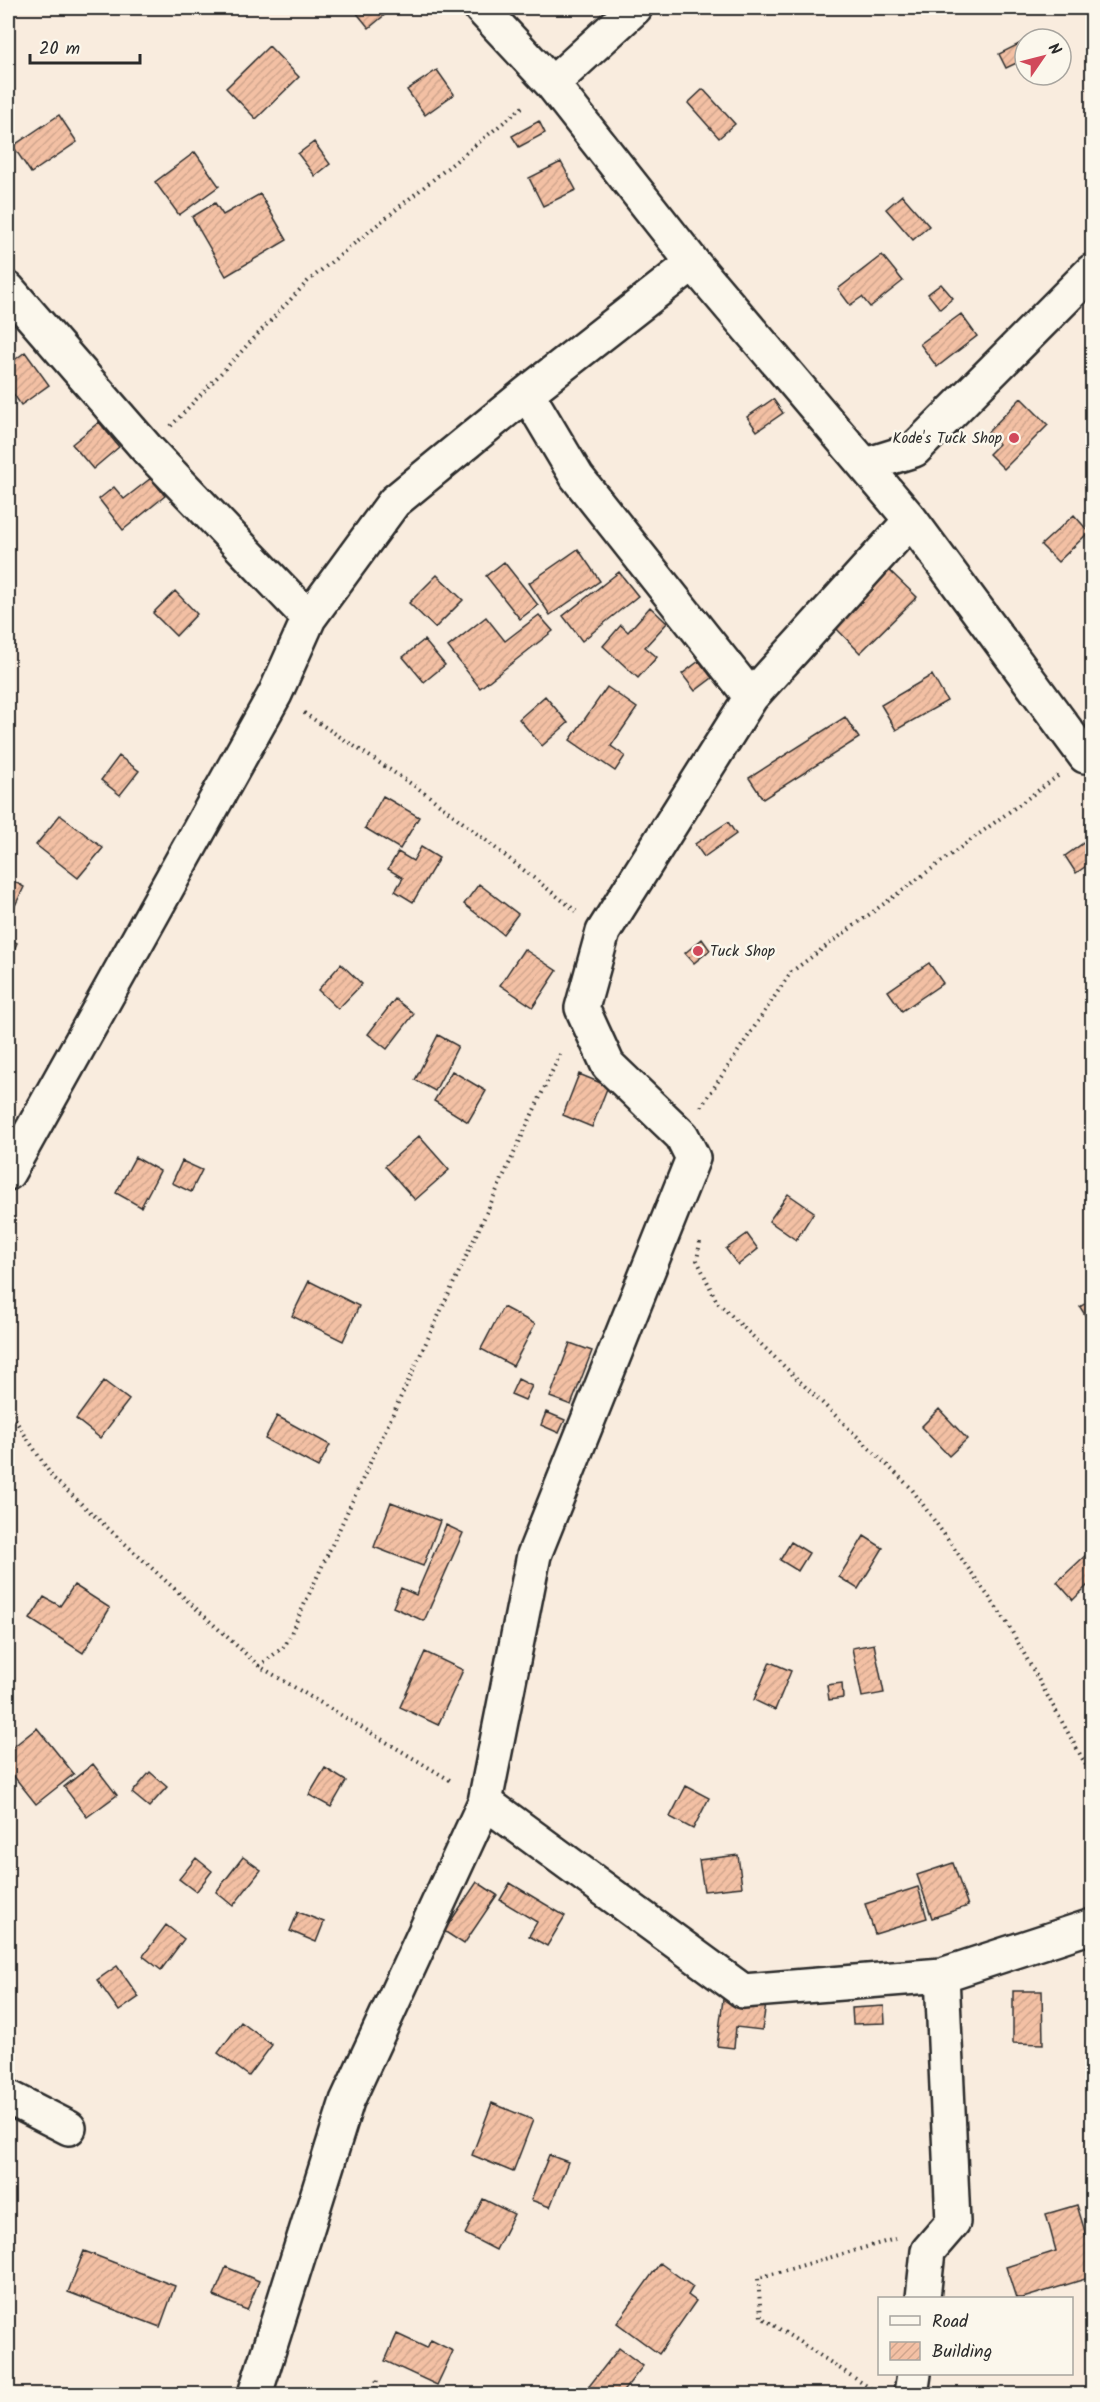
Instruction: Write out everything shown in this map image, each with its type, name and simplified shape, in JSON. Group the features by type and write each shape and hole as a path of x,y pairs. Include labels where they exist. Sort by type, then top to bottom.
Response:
{"street":[{"path":"481,8 552,84 693,263 911,520 1089,755"},
{"path":"552,84 635,8"},
{"path":"8,1173 275,693 309,618 394,502 527,393 693,263"},
{"path":"866,465 914,450 1092,271"},
{"path":"8,289 148,450 309,618"},
{"path":"527,393 577,477 751,697"},
{"path":"255,2394 347,2101 485,1802 534,1555 693,1158 682,1136 608,1065 582,1008 603,932 751,697 911,520"},
{"path":"485,1802 743,1991 942,1975 1092,1926"},
{"path":"923,2297 928,2251 953,2222 942,1975"},
{"path":"8,2097 69,2128"},
{"path":"911,2394 914,2375"}],"path":[{"path":"148,450 308,281 552,84"},
{"path":"275,693 425,793 603,932"},
{"path":"682,1136 791,972 1089,755"},
{"path":"259,1666 285,1646 582,1008"},
{"path":"700,1237 697,1260 717,1302 911,1488 1006,1621 1092,1776"},
{"path":"8,1409 53,1478 259,1666 485,1802"},
{"path":"879,2394 760,2317 758,2278 896,2238"},
{"path":"375,2394 377,2378"}],"building":[{"path":"361,8 393,8 369,28 356,12"},
{"path":"269,46 299,77 256,119 226,88"},
{"path":"1013,47 1013,65 1006,68 999,54"},
{"path":"437,70 454,94 425,115 407,90"},
{"path":"703,89 735,124 719,138 688,103"},
{"path":"59,115 77,142 31,173 13,146"},
{"path":"539,121 545,133 519,147 512,136"},
{"path":"314,142 330,164 315,176 298,154"},
{"path":"195,152 219,186 179,215 155,182"},
{"path":"561,162 576,190 543,206 529,178"},
{"path":"260,194 287,240 226,276 192,217 215,203 223,215"},
{"path":"902,195 929,226 913,240 886,209"},
{"path":"882,255 903,281 870,307 862,297 850,305 838,289"},
{"path":"941,284 953,298 940,309 928,294"},
{"path":"961,314 977,336 937,367 920,344"},
{"path":"25,352 49,385 21,405 8,386 8,365"},
{"name":"Kode's Tuck Shop","path":"1021,398 1048,425 1004,469 989,454 999,444 988,432"},
{"path":"773,399 783,413 757,431 747,417"},
{"path":"99,422 119,447 93,469 72,444"},
{"path":"151,478 165,496 123,530 99,499 114,487 124,499"},
{"path":"1074,515 1089,532 1058,562 1041,545"},
{"path":"578,549 600,581 550,615 529,583"},
{"path":"504,562 538,605 520,619 486,576"},
{"path":"889,570 917,597 860,653 833,625"},
{"path":"619,572 638,596 582,641 563,616"},
{"path":"437,575 463,600 435,628 409,603"},
{"path":"175,591 197,614 176,636 153,613"},
{"path":"650,607 667,623 645,647 657,657 638,678 603,646 621,625 628,632"},
{"path":"539,615 553,631 480,688 448,647 486,617 505,641"},
{"path":"424,640 445,665 424,682 403,657"},
{"path":"699,661 712,678 695,691 682,674"},
{"path":"932,675 947,701 896,730 881,705"},
{"path":"607,687 637,708 611,746 625,756 615,771 570,740"},
{"path":"545,696 568,723 542,746 519,719"},
{"path":"845,717 859,738 763,799 749,778"},
{"path":"119,756 139,771 120,795 101,780"},
{"path":"383,796 419,817 400,849 365,828"},
{"path":"60,815 103,848 78,878 36,845"},
{"path":"728,822 736,834 704,857 695,844"},
{"path":"1092,837 1092,862 1076,873 1065,856"},
{"path":"421,847 439,858 413,902 395,891 403,878 388,869 398,852 413,861"},
{"path":"8,878 24,887 8,920"},
{"path":"479,884 518,914 503,934 464,904"},
{"path":"8,939 17,943 8,964"},
{"name":"Tuck Shop","path":"702,939 710,950 694,963 685,953"},
{"path":"524,949 557,971 533,1007 500,985"},
{"path":"929,963 943,983 902,1011 888,991"},
{"path":"341,964 362,984 338,1009 318,990"},
{"path":"395,999 414,1014 387,1049 368,1034"},
{"path":"438,1035 458,1046 435,1091 415,1080"},
{"path":"452,1071 486,1091 468,1122 434,1101"},
{"path":"579,1074 608,1086 592,1127 563,1115"},
{"path":"419,1136 449,1170 415,1200 385,1166"},
{"path":"135,1157 160,1171 141,1207 116,1193"},
{"path":"182,1161 202,1170 191,1192 172,1183"},
{"path":"788,1194 814,1212 796,1240 769,1221"},
{"path":"747,1234 758,1249 738,1265 726,1249"},
{"path":"309,1281 359,1306 343,1341 292,1316"},
{"path":"1092,1299 1092,1326 1080,1307"},
{"path":"503,1307 535,1324 513,1366 481,1349"},
{"path":"570,1343 592,1351 571,1405 550,1397"},
{"path":"518,1379 532,1386 525,1400 511,1394"},
{"path":"104,1381 129,1400 100,1438 76,1419"},
{"path":"939,1409 967,1439 949,1456 921,1427"},
{"path":"546,1412 565,1420 559,1433 541,1425"},
{"path":"277,1416 330,1445 318,1467 265,1439"},
{"path":"391,1502 440,1521 423,1566 374,1547"},
{"path":"446,1525 463,1533 424,1621 393,1607 401,1588 416,1595"},
{"path":"864,1536 883,1548 858,1589 839,1577"},
{"path":"791,1542 809,1553 798,1571 780,1560"},
{"path":"1088,1553 1092,1557 1092,1581 1073,1600 1057,1582"},
{"path":"74,1585 110,1608 83,1653 30,1619 44,1597 60,1606"},
{"path":"874,1644 884,1693 862,1697 852,1648"},
{"path":"425,1652 463,1670 438,1725 400,1707"},
{"path":"770,1662 791,1671 775,1710 754,1700"},
{"path":"842,1683 843,1698 829,1700 827,1685"},
{"path":"37,1728 74,1774 36,1804 8,1769 8,1751"},
{"path":"93,1764 117,1795 87,1817 64,1787"},
{"path":"325,1768 346,1781 331,1807 309,1795"},
{"path":"150,1772 167,1787 149,1807 132,1793"},
{"path":"686,1786 709,1798 693,1829 670,1817"},
{"path":"738,1855 742,1887 704,1891 699,1860"},
{"path":"243,1857 261,1870 233,1906 216,1892"},
{"path":"196,1858 212,1871 196,1892 179,1879"},
{"path":"953,1863 968,1906 932,1918 917,1875"},
{"path":"477,1882 497,1895 464,1944 444,1931"},
{"path":"510,1883 565,1916 547,1946 529,1936 537,1922 500,1900"},
{"path":"918,1887 927,1918 875,1934 865,1904"},
{"path":"298,1912 324,1922 316,1942 290,1931"},
{"path":"166,1925 184,1939 161,1970 143,1956"},
{"path":"117,1966 139,1997 119,2011 97,1980"},
{"path":"1013,1991 1042,1991 1043,2044 1013,2043"},
{"path":"723,1999 766,2004 762,2030 736,2027 734,2048 717,2046"},
{"path":"884,2006 885,2023 853,2024 852,2008"},
{"path":"241,2022 272,2045 249,2076 218,2053"},
{"path":"492,2103 533,2120 513,2172 472,2155"},
{"path":"549,2155 568,2162 550,2207 531,2200"},
{"path":"483,2199 514,2214 496,2250 465,2234"},
{"path":"1077,2205 1092,2255 1092,2277 1026,2297 1016,2297 1006,2267 1056,2251 1046,2214"},
{"path":"84,2251 175,2286 160,2327 68,2292"},
{"path":"660,2263 693,2287 688,2295 696,2301 659,2354 617,2323"},
{"path":"226,2267 259,2281 247,2310 214,2296"},
{"path":"397,2334 427,2348 431,2340 453,2351 437,2385 385,2361"},
{"path":"619,2348 643,2366 621,2394 583,2394"}],"place":[{"name":"Kode's Tuck Shop","path":"1014,438"},
{"name":"Tuck Shop","path":"698,951"}]}
